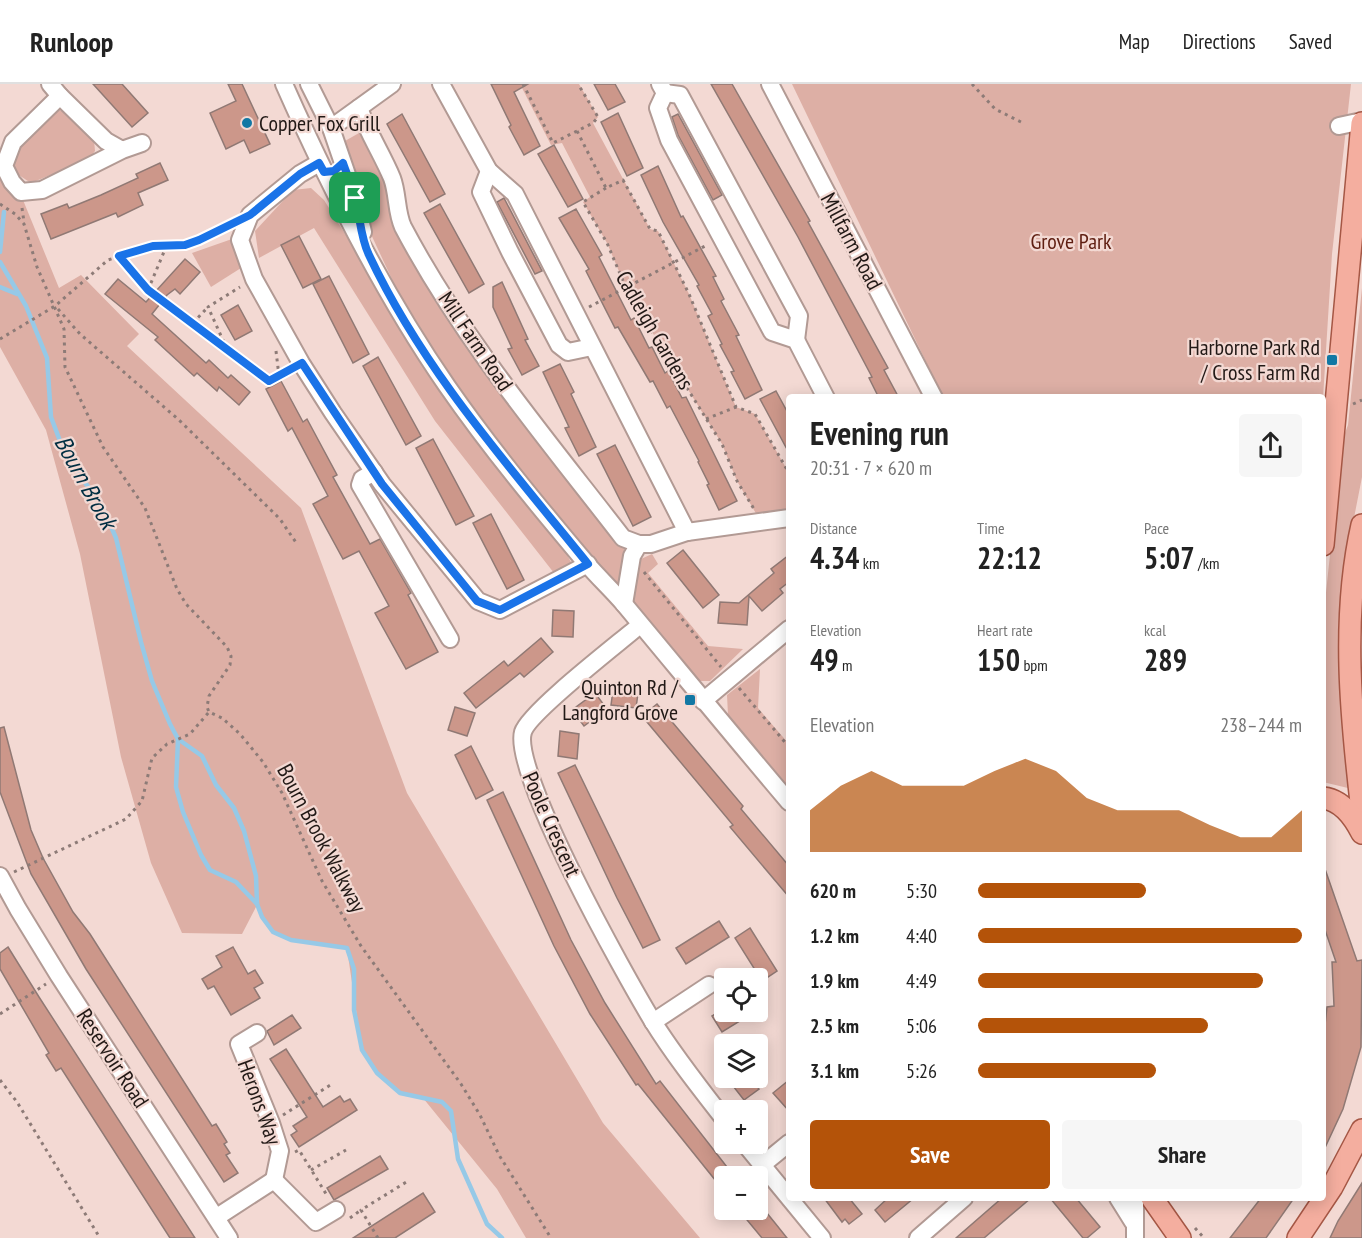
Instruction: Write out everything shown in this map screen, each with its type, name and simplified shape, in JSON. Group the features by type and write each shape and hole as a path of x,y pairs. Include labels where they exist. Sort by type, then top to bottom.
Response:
{"main road":[{"path":"1326,512 1362,122"},
{"path":"1362,525 1354,559 1349,668 1362,811"},
{"path":"1326,799 1342,806 1353,816 1362,833"},
{"path":"1326,1196 1362,1130"},
{"path":"1303,1233 1323,1201"},
{"path":"1157,1207 1169,1238"},
{"path":"1157,1207 1180,1238"}],"street":[{"path":"284,84 321,167 406,320 447,385 489,443 588,564 786,798"},
{"path":"309,84 331,129 343,163 355,198 368,253"},
{"path":"331,129 392,84"},
{"path":"441,84 489,171 515,194 687,532"},
{"name":"Millfarm Road","path":"770,84 932,394"},
{"path":"796,340 772,332 669,140 658,108 663,88 680,95 799,316 796,340 824,394"},
{"path":"122,150 106,141 55,90 6,140 4,166 12,182 21,192 42,190 142,142"},
{"path":"298,117 320,107"},
{"name":"Mill Farm Road","path":"359,108 392,178 402,224 480,353 623,538 635,550"},
{"path":"1339,126 1362,122"},
{"path":"343,163 334,171 321,167 300,174 250,215 240,240 254,279 302,363 374,472 477,601 494,610 500,610 588,564"},
{"path":"489,171 482,192 510,252 559,345 568,352 592,347"},
{"path":"374,472 362,479 360,485 450,639"},
{"path":"624,604 635,550 687,532 786,518"},
{"name":"Poole Crescent","path":"640,625 539,711 523,730 522,742 526,769 546,816 615,957 653,1022 714,1105"},
{"path":"704,701 786,631"},
{"name":"Reservoir Road","path":"0,877 59,976 229,1238"},
{"path":"653,1022 709,985"},
{"name":"Herons Way","path":"217,1217 274,1180 278,1162 280,1151 271,1123 239,1044 257,1033"},
{"path":"762,1165 786,1145"},
{"path":"753,1154 786,1194"},
{"name":"Herons Way","path":"274,1180 316,1222 340,1216"},
{"path":"792,1201 822,1238"},
{"path":"918,1238 961,1201"},
{"path":"1120,1201 1134,1230"},
{"path":"1134,1230 1135,1201"}],"path":[{"path":"523,84 553,143 592,123 598,117 578,84"},
{"path":"972,84 995,109 1021,122"},
{"path":"577,131 606,188"},
{"name":"Cadleigh Gardens","path":"736,407 689,294 658,231 650,229 623,180 583,202 607,243 627,288 722,444 737,481 761,522"},
{"path":"0,204 15,214 24,224 37,267 64,329 65,367 103,447 144,508 177,589 186,604 227,647 231,656 230,665 210,696 207,707 209,712 190,734 167,744 152,758 142,801 126,819 0,877"},
{"path":"0,339 55,306 108,260 153,246 185,245 250,215"},
{"path":"575,315 722,237"},
{"path":"148,290 166,247"},
{"path":"119,256 148,290 269,381 302,363"},
{"path":"193,323 208,307 254,279"},
{"path":"55,306 80,334 179,420 280,519 297,544"},
{"path":"208,307 228,350"},
{"path":"706,419 736,407 755,414 786,468"},
{"path":"635,550 730,678 786,743"},
{"name":"Bourn Brook Walkway","path":"209,712 222,718 240,734 263,762 282,793 327,890 361,946 461,1084 480,1115 498,1155 551,1238"},
{"path":"0,1014 59,976"},
{"path":"0,1080 17,1102 100,1238"},
{"path":"271,1123 332,1084"},
{"path":"278,1162 299,1150 340,1216 361,1210 408,1181"},
{"path":"311,1170 346,1150"},
{"path":"361,1210 378,1238"}],"green space":[{"path":"520,84 579,84 598,117 593,123 650,229 658,231 689,294 736,407 755,414 786,468 786,518 761,522 737,481 722,444 629,295 607,243 583,202 590,197 562,143 551,145"},
{"name":"Grove Park","path":"792,84 1351,84 1332,254 1323,394 942,394"},
{"path":"59,110 68,113 94,140 95,151 89,159 31,183 11,170 17,148"},
{"path":"359,133 504,392 624,548 625,558 620,583 616,586 543,499 450,376 397,290 369,230 345,141"},
{"path":"0,175 23,200 59,288 81,275 139,334 127,346 301,508 407,793 603,1123 700,1238 526,1238 497,1189 423,1098 400,1093 377,1073 362,1050 347,949 306,943 283,936 264,919 257,905 242,934 182,933 151,863 121,757 80,554 46,430 0,347"},
{"path":"311,188 324,200 449,400 565,551 572,564 554,573 435,421 314,228 259,258 255,231 293,190"},
{"path":"232,239 241,268 211,287 192,253"},
{"path":"1362,288 1362,477 1353,523 1352,789 1326,783 1326,593 1342,441 1348,425"},
{"path":"652,554 658,564 648,573 708,646 743,649 710,681 696,681 631,602 641,559"},
{"path":"760,669 758,708 786,741 786,784 728,715 727,695"}],"building":[{"path":"93,84 122,84 148,113 132,127"},
{"name":"Copper Fox Grill","path":"228,84 242,84 270,144 250,153 244,140 226,149 210,113 236,101"},
{"path":"491,84 528,84 514,92 540,146 524,155 509,127 511,125"},
{"path":"594,84 615,84 625,102 608,110"},
{"path":"711,84 732,84 810,221 808,222 888,368 884,370 897,394 877,394 869,378 872,377 798,237"},
{"path":"618,113 643,168 627,176 601,122"},
{"path":"402,114 445,194 430,202 387,124"},
{"path":"678,114 722,195 713,200 678,135 672,117"},
{"path":"554,145 583,199 568,207 538,154"},
{"path":"160,163 168,180 138,193 143,205 118,217 116,213 51,239 41,214 67,204 69,208 101,195 138,178 136,174"},
{"path":"658,166 681,217 683,216 716,276 713,277 724,299 721,301 739,335 736,336 762,390 745,399 708,316 712,314 697,286 699,285 663,222 641,175"},
{"path":"504,198 542,271 535,274 497,202"},
{"path":"440,204 484,284 469,293 424,213"},
{"path":"576,209 602,255 599,257 631,320 634,318 649,348 652,347 665,373 668,371 682,398 686,397 737,501 719,510 699,461 670,406 667,408 653,381 650,382 618,327 615,328 586,271 589,269 559,218"},
{"path":"299,236 321,279 303,288 281,245"},
{"path":"185,259 200,272 180,294 175,289 167,295 152,314 206,363 209,360 228,378 231,375 250,392 239,405 219,387 217,391 197,373 194,376 155,340 158,337 105,294 118,279 146,302"},
{"path":"329,276 369,354 353,363 313,284"},
{"path":"502,282 528,339 525,340 539,366 522,375 508,349 512,348 493,307 493,287"},
{"path":"238,305 252,331 235,340 221,315"},
{"path":"378,357 421,436 406,445 363,366"},
{"path":"560,364 574,392 571,394 596,447 579,456 565,428 569,427 543,372"},
{"path":"281,381 303,422 307,419 337,475 333,477 370,544 380,539 411,593 408,595 438,652 406,669 375,613 389,606 359,551 343,559 313,504 328,496 292,428 288,431 266,389"},
{"path":"776,391 786,409 786,447 760,399"},
{"path":"433,439 474,516 456,525 416,448"},
{"path":"615,445 651,517 633,526 597,454"},
{"path":"491,514 524,580 507,589 473,523"},
{"path":"683,550 719,595 703,608 667,563"},
{"path":"786,557 786,584 780,589 783,593 762,611 749,596 747,625 718,623 720,602 739,603 774,573 771,569"},
{"path":"553,610 574,611 573,637 552,636"},
{"path":"541,638 553,652 524,677 520,673 476,708 464,693 504,661 508,666"},
{"path":"614,683 639,686 636,708 611,705"},
{"path":"595,693 607,709 584,726 572,710"},
{"path":"657,704 743,806 741,809 786,862 786,893 730,827 733,825 642,716"},
{"path":"455,707 475,713 467,736 448,730"},
{"path":"4,727 31,830 43,858 73,912 90,934 212,1126 216,1124 227,1142 224,1144 230,1153 226,1155 238,1173 224,1182 86,969 31,874 0,792 0,728"},
{"path":"560,731 579,734 577,759 558,756"},
{"path":"471,746 493,790 476,799 455,755"},
{"path":"575,765 660,940 643,948 558,773"},
{"path":"503,792 571,940 605,1003 656,1084 660,1081 714,1150 714,1154 717,1154 726,1166 714,1166 714,1179 638,1084 636,1085 590,1014 554,946 487,800"},
{"path":"1326,872 1357,961 1362,960 1361,1047 1343,1109 1326,1146 1326,1016 1327,1007 1334,1006 1332,962 1336,962 1326,933"},
{"path":"719,921 729,937 686,964 676,948"},
{"path":"750,928 777,971 768,977 768,968 754,968 735,938"},
{"path":"8,947 195,1238 170,1238 61,1068 56,1071 46,1055 49,1053 0,969 0,953"},
{"path":"233,947 248,974 255,970 263,983 254,988 260,998 231,1015 214,986 208,989 202,979 222,967 216,956"},
{"path":"292,1015 301,1028 274,1045 267,1031"},
{"path":"716,1022 738,1022 722,1032"},
{"path":"286,1049 323,1107 340,1096 344,1102 350,1099 357,1110 299,1147 291,1135 297,1131 293,1126 307,1117 270,1059"},
{"path":"786,1082 786,1108 773,1093"},
{"path":"735,1088 758,1088 759,1089 744,1100"},
{"path":"380,1156 388,1169 334,1200 327,1188"},
{"path":"1362,1183 1362,1238 1330,1238 1338,1221"},
{"path":"423,1193 435,1212 395,1238 353,1238"},
{"path":"826,1201 851,1201 862,1214 849,1224 845,1219 842,1222"},
{"path":"885,1201 910,1201 885,1222 875,1210"},
{"path":"999,1201 1027,1201 984,1238 956,1238"},
{"path":"1052,1201 1078,1201 1100,1227 1087,1238 1083,1238"},
{"path":"1259,1201 1292,1201 1266,1238 1230,1238"},
{"path":"768,1214 787,1238 762,1238 747,1220 768,1220"}],"waterway":[{"name":"Bourn Brook","path":"0,252 4,212"},
{"name":"Bourn Brook","path":"0,262 26,306 47,358 51,417 60,441 80,477 99,499 116,538 152,681 170,724 178,739 202,756 216,785 234,808 244,831 256,876 257,904 262,917 273,932 291,940 347,948 354,969 354,1010 362,1050 377,1073 400,1093 442,1102 451,1111 458,1159 487,1224 502,1238"},
{"name":"Bourn Brook","path":"0,287 17,294"},
{"name":"Bourn Brook","path":"178,739 176,787 183,812 201,855 210,870 236,882 257,904"}],"place":[{"name":"Copper Fox Grill","path":"247,123"},
{"name":"Harborne Park Rd / Cross Farm Rd","path":"1332,360"},
{"name":"Quinton Rd / Langford Grove","path":"690,700"}],"route":[{"path":"319,163 324,172 334,171 343,163 355,198 368,253 406,320 447,385 489,443 588,564 500,610 494,610 477,601 382,484 302,363 269,381 148,290 119,256 153,246 185,245 199,240 250,215 300,174 319,163"}]}
